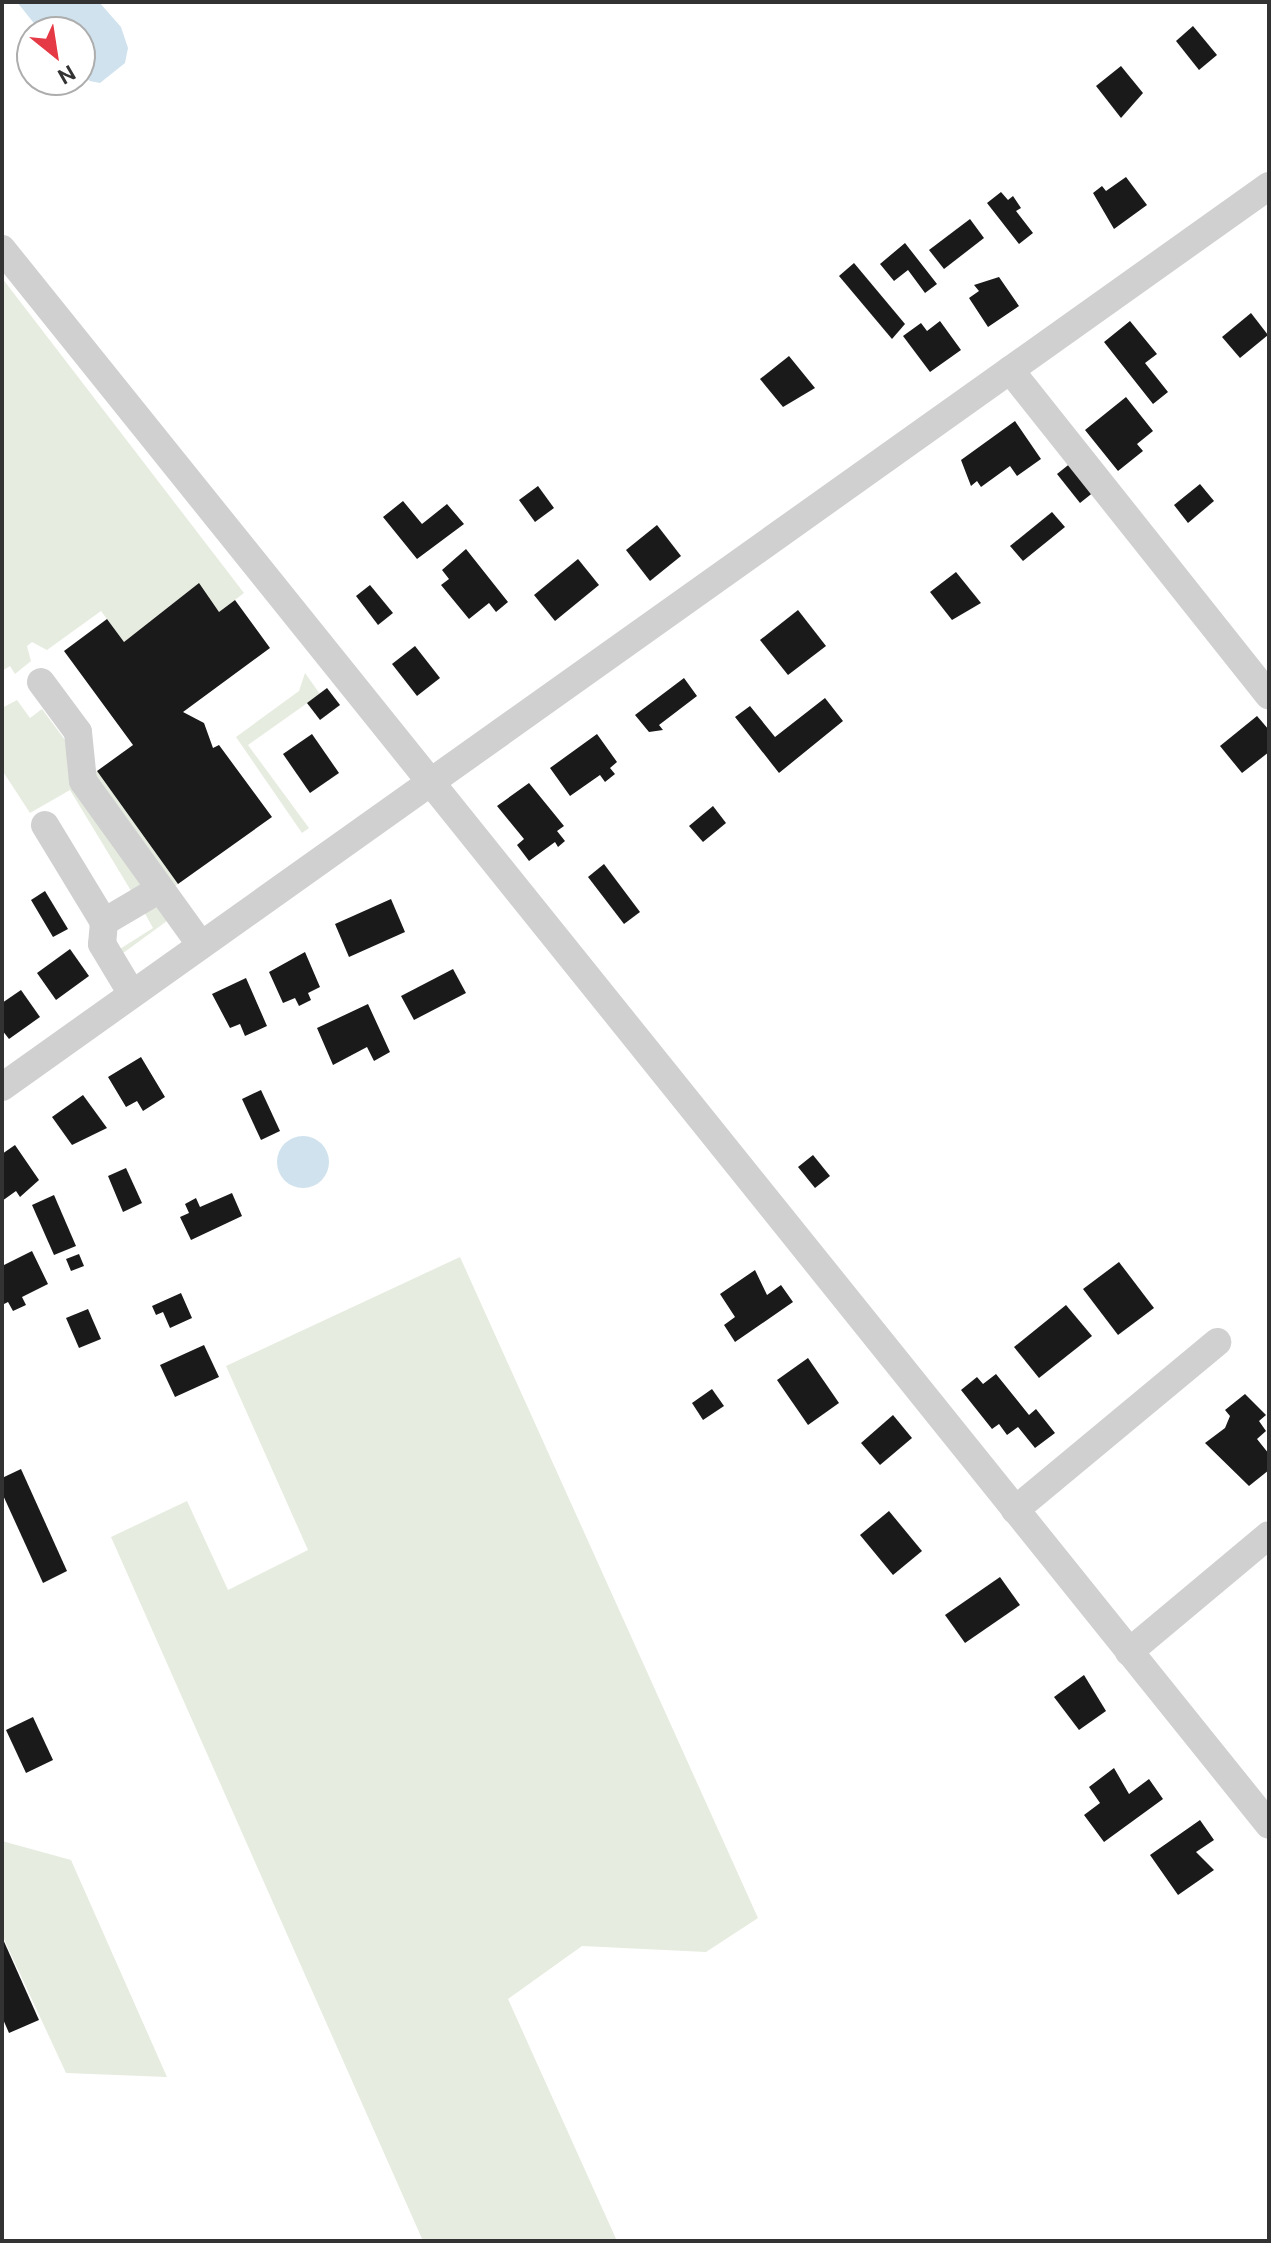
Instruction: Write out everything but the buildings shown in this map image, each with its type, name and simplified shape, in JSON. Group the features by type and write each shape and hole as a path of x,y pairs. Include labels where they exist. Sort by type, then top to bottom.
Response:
{"street":[{"path":"2,1087 1269,186"},
{"path":"2,249 429,784 1269,1825"},
{"path":"1010,370 1269,696"},
{"path":"41,682 78,732 83,781 201,945"},
{"path":"45,825 104,922 102,944 132,994"},
{"path":"104,922 160,889"},
{"path":"1015,1510 1217,1342"},
{"path":"1129,1652 1269,1535"}],"shaded area":[{"path":"2,278 244,593 219,612 198,584 124,642 101,611 47,650 32,642 27,646 31,661 15,674 10,666 2,671"},
{"path":"305,673 320,694 248,745 309,828 302,833 236,737 299,691"},
{"path":"17,700 30,718 42,709 68,744 142,884 133,894 70,790 30,813 2,770 2,708"},
{"path":"97,771 178,884 168,891 90,776"},
{"path":"158,907 171,918 115,959 112,954 153,928 143,910"},
{"path":"460,1257 758,1918 706,1952 582,1946 508,1999 617,2241 423,2241 111,1537 187,1501 228,1590 308,1550 226,1366"},
{"path":"2,1841 71,1860 167,2077 66,2073 2,1935"}],"water":[{"path":"17,2 99,2 121,27 128,48 125,63 100,83 96,82 96,16 28,16"},
{"path":"303,1136 321,1144 329,1162 321,1180 303,1188 285,1180 277,1162 285,1144"}]}
